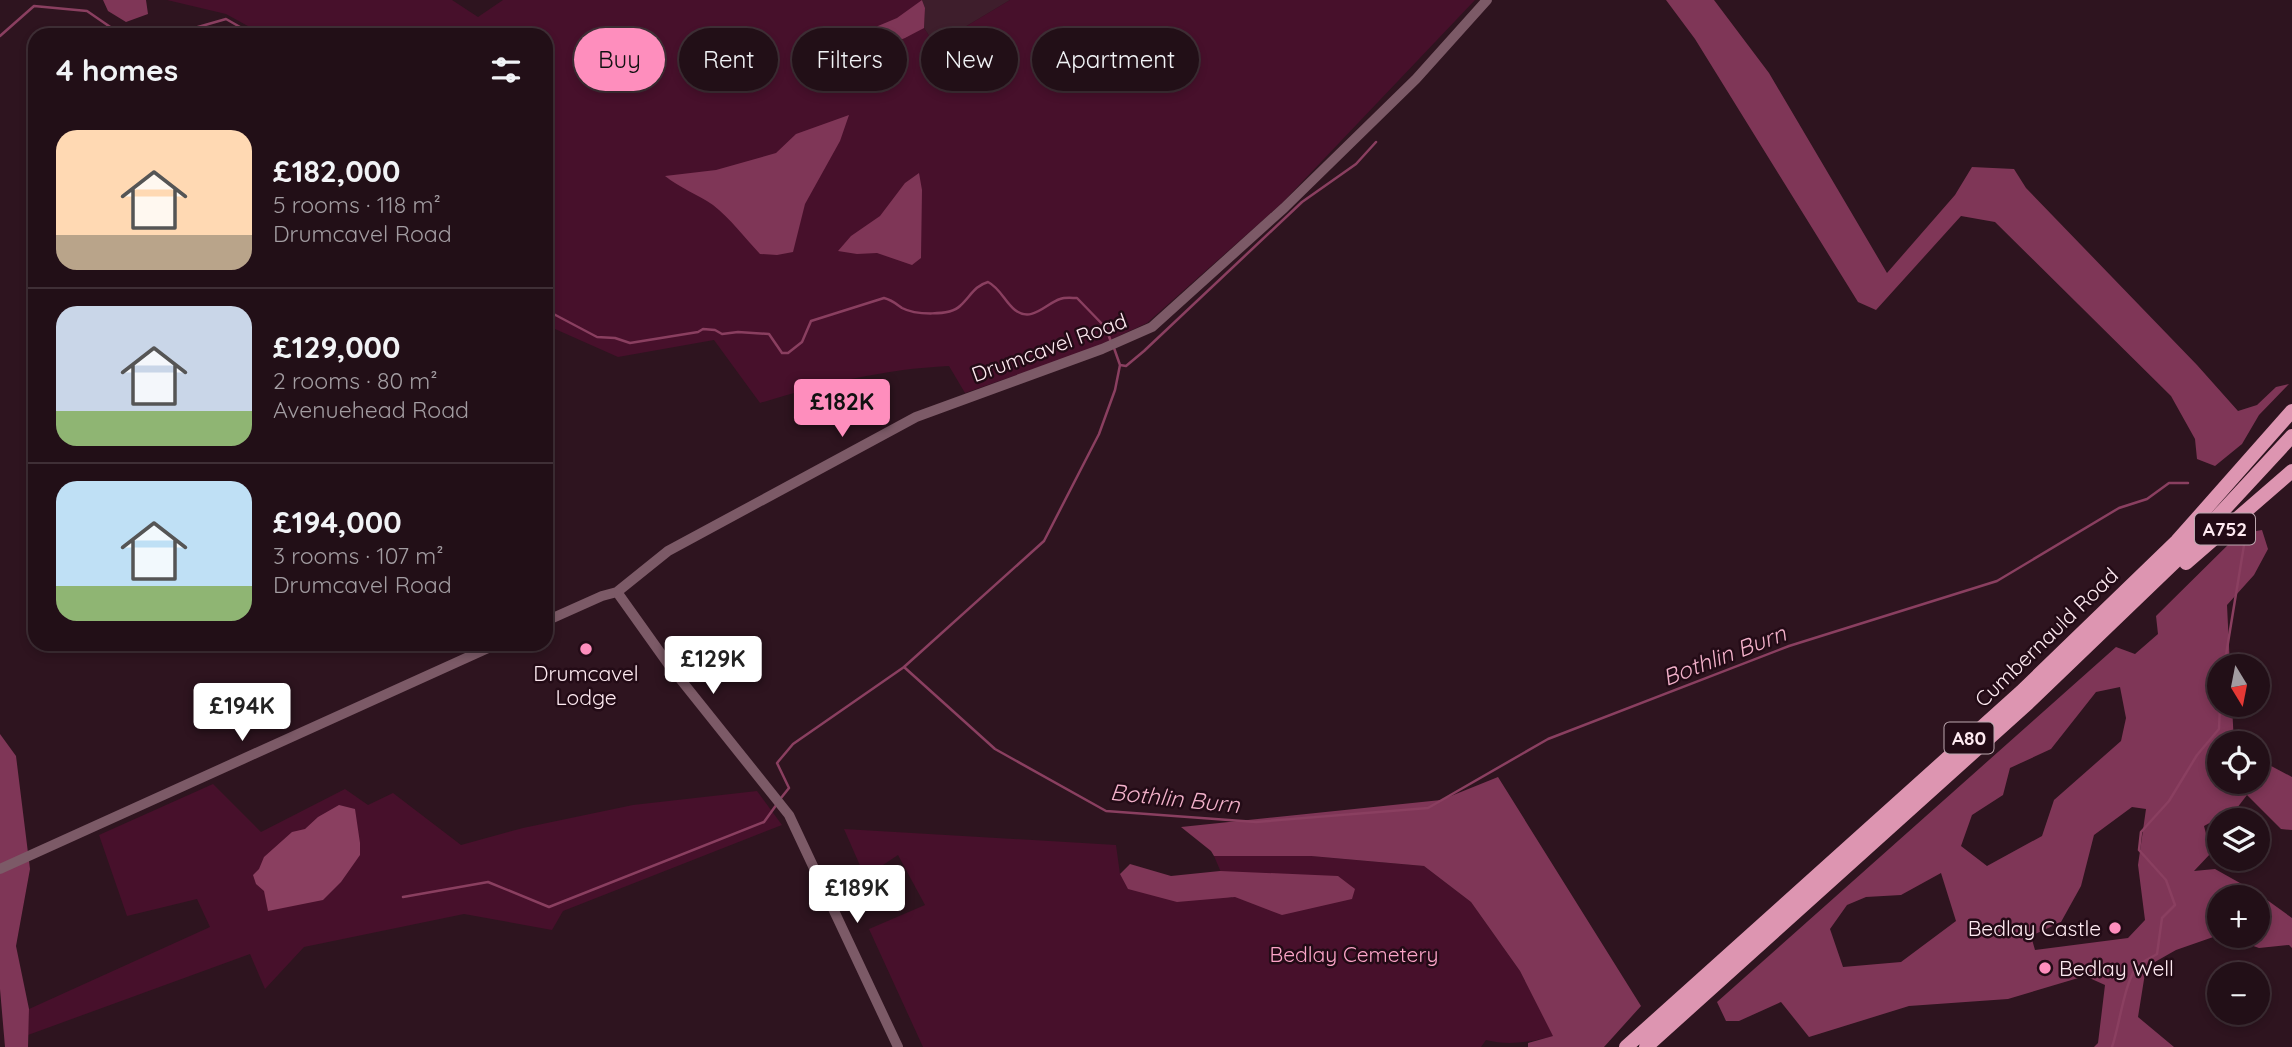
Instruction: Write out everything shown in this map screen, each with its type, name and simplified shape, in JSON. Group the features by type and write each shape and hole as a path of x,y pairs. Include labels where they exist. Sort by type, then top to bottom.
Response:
{"main road":[{"name":"Cumbernauld Road","path":"1626,1047 2021,692 2177,541 2292,411"},
{"name":"Cumbernauld Road","path":"1646,1047 2028,703 2181,556 2292,436"},
{"name":"Cumbernauld Road","path":"2129,606 2157,587 2292,471"}],"street":[{"name":"Drumcavel Road","path":"553,618 617,592 668,551 916,416 1102,349 1153,327 1284,208 1416,79 1487,0"},
{"path":"617,592 669,666 789,815 898,1047"},
{"path":"0,869 482,651"}],"shaded area":[{"path":"103,0 146,0 148,14 126,22 108,11"},
{"path":"922,0 1010,0 963,28 924,28 925,8"},
{"path":"922,0 925,8 924,28 907,37 907,28 873,28 897,18"},
{"path":"1666,0 1714,0 1769,73 1887,273 1955,195 1972,167 2014,169 2026,188 2238,411 2257,405 2276,387 2289,384 2259,415 2242,444 2215,466 2197,459 2195,439 2171,396 1995,222 1961,216 1876,310 1858,302 1695,39"},
{"path":"849,115 840,141 805,204 793,252 760,254 713,205 665,176 716,170 776,153 796,134"},
{"path":"919,173 922,190 921,258 912,265 877,253 838,251 851,236 880,216 905,183"},
{"path":"2262,530 2268,549 2254,575 2227,605 2229,654 2207,654 2207,718 2233,718 2233,731 2207,731 2207,794 2270,794 2270,765 2292,777 2292,830 2281,829 2270,818 2270,808 2260,808 2247,795 2237,808 2207,808 2207,824 2204,826 2207,857 2194,871 2219,871 2244,885 2207,885 2207,939 2176,950 2146,967 2138,1017 2174,1047 2094,1047 2098,1043 2105,985 2085,976 2008,999 1909,1006 1809,1037 1781,1002 1739,1021 1726,1021 1717,1002 2116,647 2135,654 2158,634 2156,616 2239,534","holes":["2120,687 2126,718 2121,741 2054,800 2042,836 1987,866 1961,846 1972,815 2003,795 2010,768 2051,749 2096,692","2132,807 2146,809 2138,865 2145,920 2128,938 2035,950 2031,936 2061,922 2081,886 2094,835","1941,873 1956,921 1901,962 1843,967 1830,929 1847,905 1866,897 1901,895"]},
{"path":"0,734 16,756 30,869 16,946 29,1009 28,1047 5,1047 0,989"},
{"path":"1498,777 1641,1006 1604,1047 1528,1047 1528,1043 1553,1036 1520,971 1471,902 1424,866 1311,856 1214,856 1181,827 1441,800"},
{"path":"339,805 355,809 360,855 341,882 323,900 268,911 264,891 256,884 253,875 264,857 292,832 305,829 318,817"},
{"path":"1130,864 1171,876 1220,871 1338,876 1355,889 1352,899 1282,915 1235,897 1177,902 1128,889 1120,874"},
{"path":"2270,902 2292,918 2292,948 2289,945 2270,947"}],"green space":[{"path":"167,0 452,0 478,17 503,0 922,0 924,28 921,28 921,91 1018,91 1018,28 963,28 1010,0 1475,0 1282,203 1147,323 1091,349 965,393 949,366 854,378 760,403 714,340 618,357 553,328 553,28 251,28 226,14"},
{"path":"213,784 261,832 345,789 368,805 393,793 461,845 523,828 633,805 757,791 782,825 563,911 552,930 464,914 304,947 265,989 250,954 28,1035 29,1009 210,927 197,899 127,916 99,835"},
{"name":"Bedlay Cemetery","path":"844,829 1116,845 1120,874 1232,898 1214,856 1311,856 1424,866 1471,902 1520,971 1554,1036 1503,1043 1486,1040 1481,1047 923,1047 869,929 925,905 898,855 865,877"}],"waterway":[{"name":"Bothlin Burn","path":"0,36 34,6 87,11 112,28"},
{"name":"Bothlin Burn","path":"194,28 226,19 242,28"},
{"path":"1120,365 1126,366 1144,351 1302,202 1356,164 1376,142"},
{"name":"Bothlin Burn","path":"553,314 597,337 615,338 630,343 703,329 722,334 769,334 782,353 788,353 802,342 811,321 884,298 915,312 949,312 988,282 1011,307 1021,313 1033,314 1062,298 1077,298 1106,328 1111,342"},
{"name":"Bothlin Burn","path":"1114,348 1120,365 1115,390 1099,434 1044,541 904,667 995,749 1106,811 1256,822 1428,808 1548,739 1789,646 1997,581 2119,508 2147,499 2169,483 2188,483"},
{"name":"Bothlin Burn","path":"2226,654 2247,527"},
{"path":"781,798 789,788 777,763 793,744 904,667"},
{"name":"Bothlin Burn","path":"2112,1047 2129,981 2138,966 2157,954 2162,918 2175,905 2166,880 2139,850 2141,832 2169,801 2197,755 2219,729 2219,718"},
{"path":"403,897 488,882 549,907 764,822 777,804"}],"place":[{"name":"Drumcavel Lodge","path":"586,649"},
{"name":"Bedlay Castle","path":"2115,928"},
{"name":"Bedlay Well","path":"2045,968"}]}
